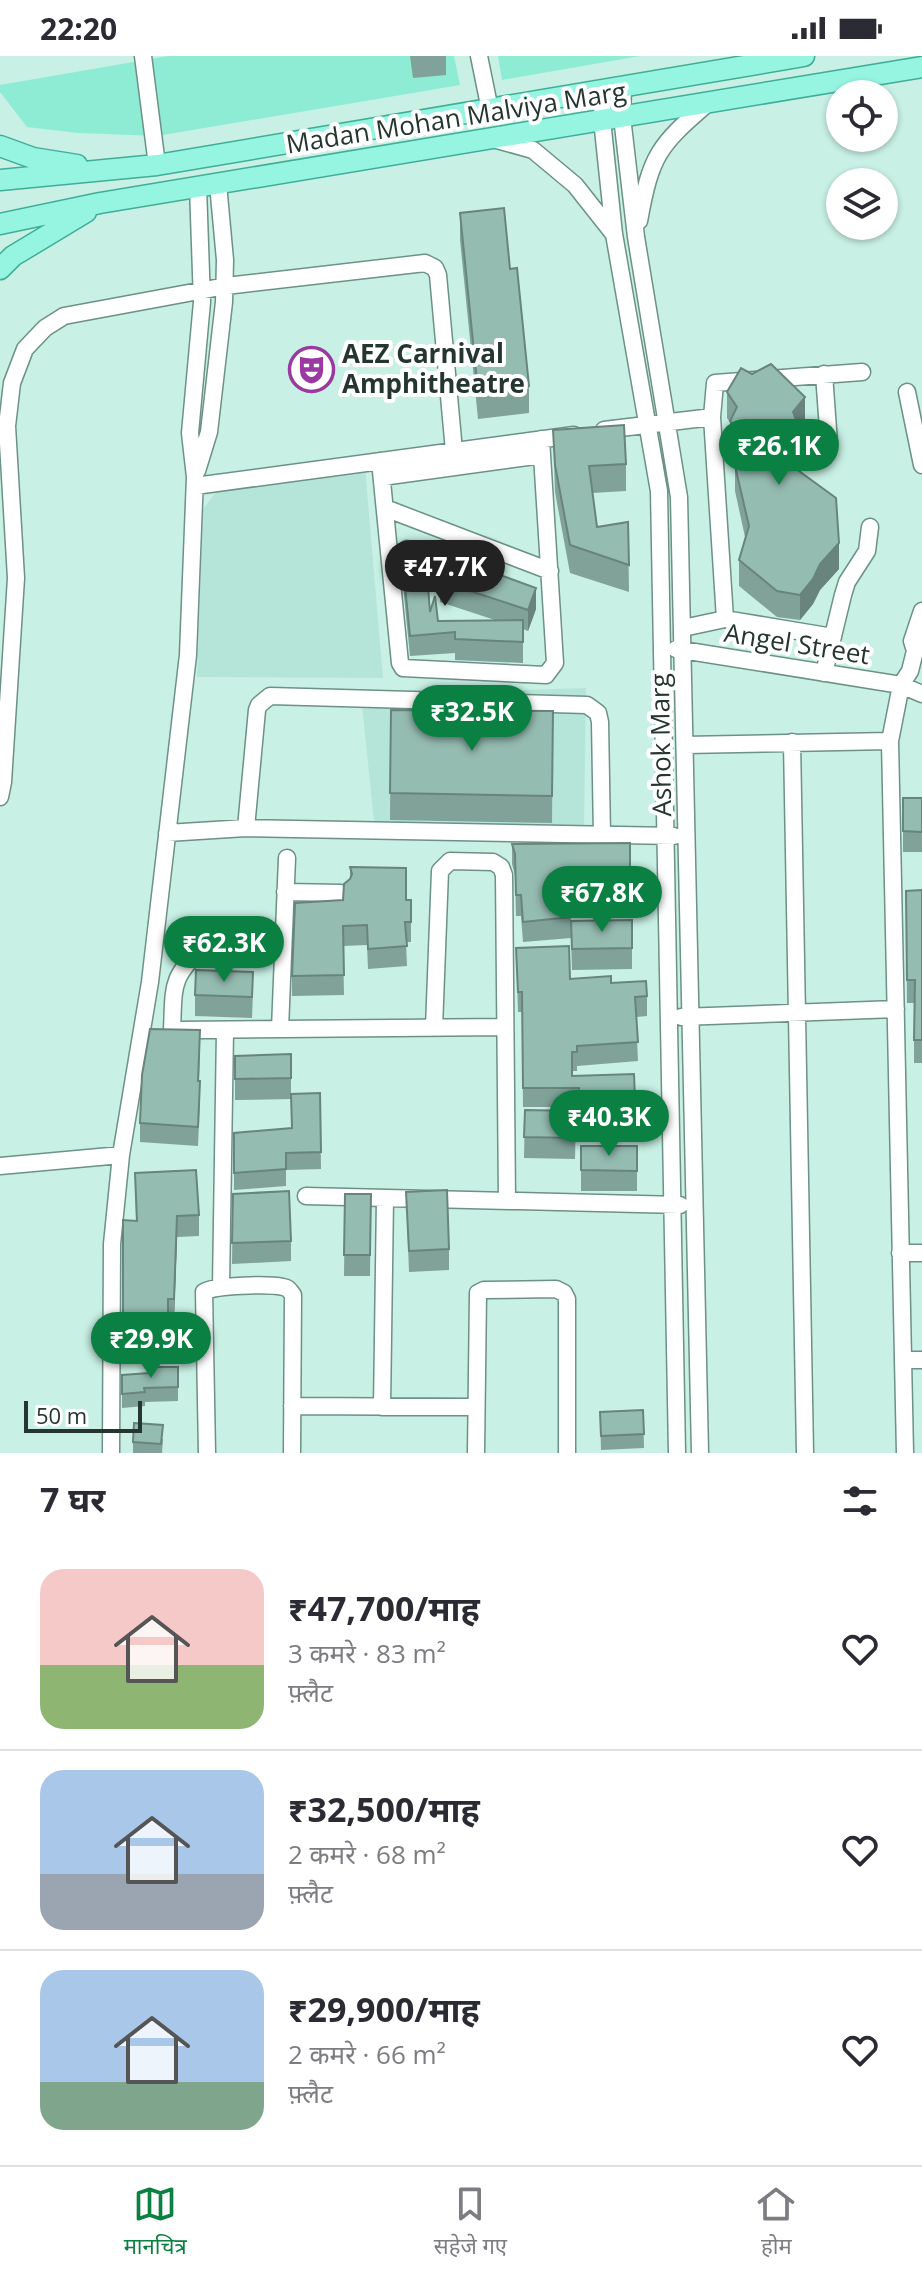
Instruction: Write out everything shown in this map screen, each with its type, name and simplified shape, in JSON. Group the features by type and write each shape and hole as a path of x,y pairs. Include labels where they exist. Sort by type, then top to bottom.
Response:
{"main road":[{"name":"Madan Mohan Malviya Marg","path":"0,180 157,165 804,56"},
{"name":"Madan Mohan Malviya Marg","path":"0,224 100,203 922,67"},
{"path":"0,146 33,158 106,170"},
{"path":"0,269 13,256 100,203"}],"street":[{"path":"143,56 157,165"},
{"path":"479,56 490,110"},
{"name":"Ashok Marg","path":"613,89 614,234 659,491 677,1453"},
{"path":"636,237 652,163 670,136 708,103"},
{"name":"Ashok Marg","path":"612,118 636,237 679,497 700,1453"},
{"path":"490,139 533,150 575,185 614,234"},
{"path":"195,482 209,432 226,286 208,185"},
{"path":"111,1453 112,1244 121,1155 142,1031 188,655 195,482 190,433 208,185"},
{"path":"0,797 16,578 7,426 12,383 25,349 45,328 64,316 226,286 425,263 431,265 438,275 454,451"},
{"path":"725,619 712,417 715,383 862,372"},
{"path":"824,374 829,443"},
{"path":"907,392 922,465"},
{"path":"195,482 381,469 542,447 647,424 712,417"},
{"path":"381,469 400,663 408,669 546,675 555,663 544,600 550,571 542,447"},
{"path":"381,469 454,451 490,454"},
{"path":"385,508 550,571"},
{"path":"824,673 847,582 867,551 870,527"},
{"path":"388,542 477,575"},
{"path":"905,1453 890,741 901,685 910,671 918,647 912,641 922,611"},
{"path":"683,628 725,619 833,637"},
{"name":"Angel Street","path":"663,646 901,685 922,694"},
{"path":"246,828 257,710 270,696 587,705 598,713 600,722 602,836"},
{"path":"685,745 890,741"},
{"path":"792,742 805,1453"},
{"path":"167,833 246,828 687,836"},
{"path":"280,1029 287,858"},
{"path":"434,1028 438,875 441,867 450,861 493,862 503,871 507,1201"},
{"path":"285,892 341,893"},
{"path":"172,1030 176,977 205,945"},
{"path":"669,1017 896,1009"},
{"path":"142,1031 505,1027"},
{"path":"221,1287 225,1030"},
{"path":"0,1166 121,1155"},
{"path":"306,1196 694,1205"},
{"path":"382,1407 385,1198"},
{"path":"900,1253 922,1253"},
{"path":"207,1453 203,1299 204,1292 221,1287 283,1287 293,1295 292,1453"},
{"path":"476,1453 478,1293 484,1290 561,1290 567,1299 567,1453"},
{"path":"903,1360 922,1360"},
{"path":"292,1406 476,1407"}],"shaded area":[{"path":"365,468 383,678 197,677 203,509 217,491"},
{"path":"586,688 584,825 375,831 361,695"}],"green space":[{"path":"168,56 454,56 460,85 157,136 78,133 27,127 0,92 0,85"},
{"path":"498,56 640,56 502,80"}],"building":[{"path":"504,208 510,269 517,268 529,386 478,391 460,213"},
{"path":"771,364 805,397 793,412 798,425 779,447 799,471 836,498 839,543 820,564 800,595 777,591 739,560 749,526 735,466 749,442 730,421 737,407 727,392 741,368 752,374"},
{"path":"624,425 626,464 589,466 597,527 628,522 629,565 570,545 555,465 553,430"},
{"path":"418,544 425,547 430,612 435,596 438,621 523,620 523,642 455,639 455,632 410,636 401,546"},
{"path":"448,556 536,588 528,610 440,581"},
{"path":"391,710 553,711 552,796 390,793"},
{"path":"903,798 922,798 922,832 903,831"},
{"path":"630,843 630,868 567,869 571,917 523,922 521,895 516,895 512,844"},
{"path":"350,867 406,868 406,900 411,900 411,922 405,922 407,946 368,949 367,925 343,926 344,975 292,976 295,903 343,900 344,884 352,874"},
{"path":"922,890 922,1040 914,1040 915,980 907,980 906,891"},
{"path":"632,920 632,948 572,949 571,921"},
{"path":"569,946 570,979 611,976 611,983 646,981 647,996 635,997 638,1042 577,1046 577,1052 572,1052 572,1076 634,1074 635,1099 579,1100 579,1088 523,1088 522,992 518,992 516,948"},
{"path":"196,970 253,972 252,997 195,995"},
{"path":"150,1029 200,1030 198,1127 140,1123 142,1075"},
{"path":"291,1054 291,1078 235,1079 235,1056"},
{"path":"320,1093 321,1152 286,1153 286,1169 234,1173 234,1133 292,1128 291,1094"},
{"path":"525,1110 576,1111 575,1138 524,1137"},
{"path":"581,1146 637,1146 637,1171 581,1170"},
{"path":"196,1170 199,1215 177,1216 174,1299 168,1299 168,1324 123,1324 123,1220 137,1221 135,1173"},
{"path":"447,1190 449,1249 409,1251 406,1192"},
{"path":"289,1191 291,1241 232,1243 233,1194"},
{"path":"345,1194 371,1194 370,1255 344,1255"},
{"path":"149,1367 178,1367 178,1387 144,1388 145,1392 122,1394 122,1375 149,1373"},
{"path":"643,1410 644,1434 601,1436 600,1412"},
{"path":"134,1423 163,1425 161,1444 133,1442"}],"place":[{"name":"AEZ Carnival Amphitheatre","path":"311,369"}]}
